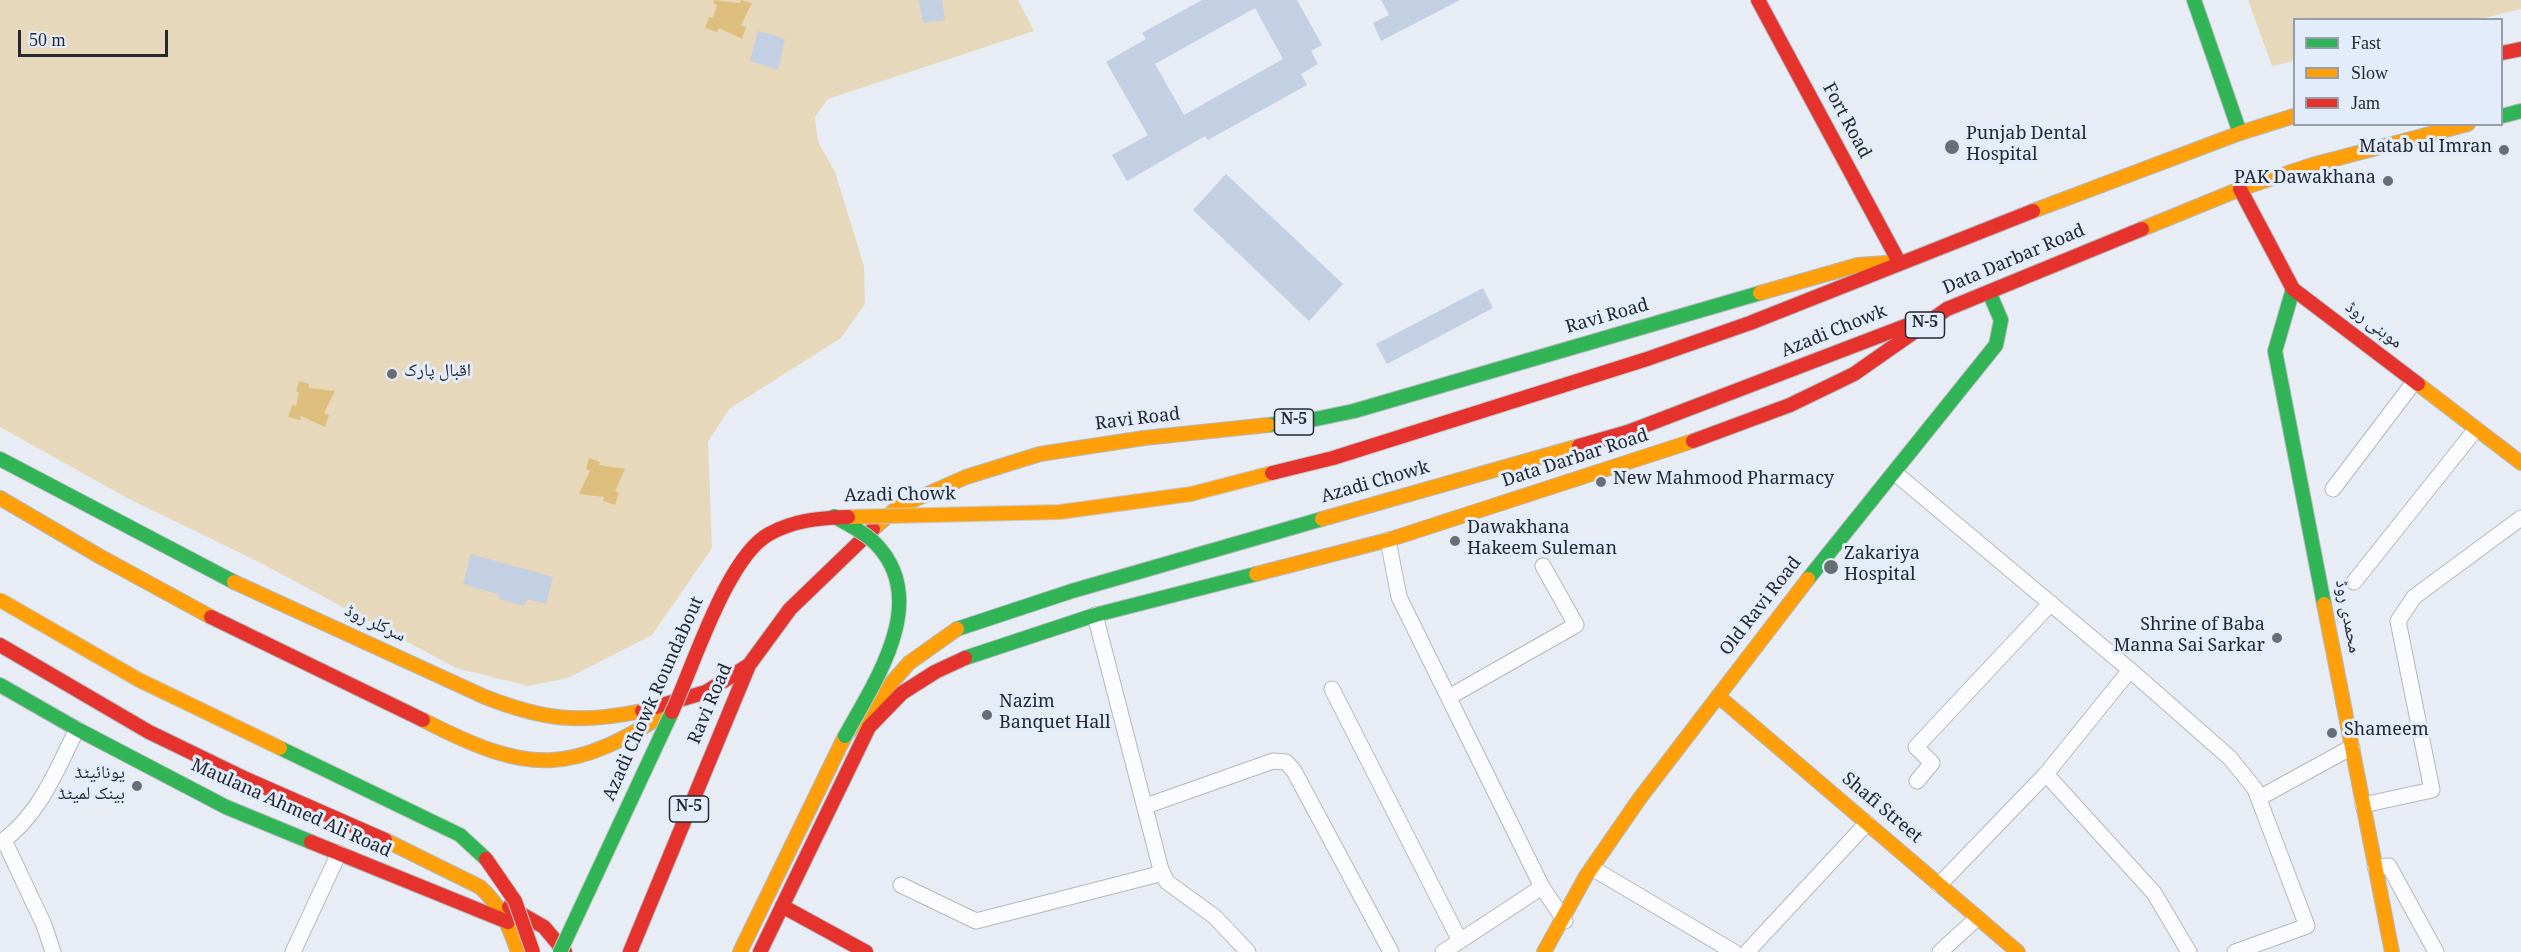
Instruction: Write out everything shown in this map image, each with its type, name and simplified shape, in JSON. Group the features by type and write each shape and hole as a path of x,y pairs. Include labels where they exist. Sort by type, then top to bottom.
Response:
{"main road":[{"name":"Fort Road","path":"1758,0 1899,262"},
{"path":"2194,0 2240,133"},
{"path":"2503,53 2521,49"},
{"path":"2503,116 2521,111"},
{"name":"N-5","path":"1899,262 2240,133 2293,117"},
{"name":"Data Darbar Road","path":"1388,540 1620,467 1790,405 1854,374 1947,309 2240,189 2312,165 2460,126"},
{"name":"موہنی روڈ","path":"2240,189 2293,290 2521,463"},
{"name":"Azadi Chowk","path":"834,516 1060,512 1191,494 1333,458 1647,359 1750,323 1899,262"},
{"name":"Ravi Road","path":"630,952 749,665 790,609 862,538 898,507 966,477 1040,454 1144,438 1306,421 1354,411 1858,265 1899,262"},
{"name":"محمدی روڈ","path":"2293,290 2275,351 2392,952"},
{"name":"Old Ravi Road","path":"1549,950 1592,868 1718,696 1798,591 1996,345 2001,320 1989,292"},
{"name":"Azadi Chowk","path":"845,736 909,663 931,645 976,621 1072,591 1628,432 1947,309"},
{"name":"سرکلر روڈ","path":"0,459 200,566 485,697 550,718 585,719 654,709 705,693 749,665"},
{"path":"0,498 91,554 245,634 380,700 509,758 554,761 595,751 629,737 674,707"},
{"path":"740,952 893,641 900,612 901,596 892,567 882,552 863,534 834,516"},
{"name":"Azadi Chowk Roundabout","path":"562,952 733,572 742,558 759,541 780,528 810,518 834,516"},
{"name":"N-5","path":"760,952 869,726 894,701 935,672 972,655 1095,615 1388,540"},
{"path":"0,600 139,680 460,835 494,865 508,884 520,909 533,952"},
{"path":"0,645 149,732 246,779 406,849 480,887 491,897 544,927 562,952"},
{"name":"Maulana Ahmed Ali Road","path":"0,685 76,729 226,807 508,922"},
{"name":"Shafi Street","path":"1718,696 2018,952"},
{"path":"491,897 508,922 518,952"},
{"path":"782,906 866,952"}],"street":[{"path":"2333,489 2414,382"},
{"path":"2354,582 2476,429"},
{"path":"1895,473 2130,670 2230,758 2255,789 2307,926 2235,952"},
{"path":"2363,805 2432,790 2398,621 2414,597 2521,518"},
{"path":"1388,540 1399,597 1542,886 1565,921"},
{"path":"1449,697 1576,625 1543,566"},
{"path":"1917,781 1932,763 1916,747 2051,603"},
{"path":"1095,615 1167,882 1215,918 1248,952"},
{"path":"1939,885 2046,774 2130,670"},
{"path":"1332,689 1460,941"},
{"path":"53,952 44,925 2,841 22,825 44,797 76,729"},
{"path":"2259,798 2352,747"},
{"path":"1146,806 1273,761 1286,762 1294,771 1391,952"},
{"path":"2046,774 2154,894 2189,952"},
{"path":"1747,952 1867,823"},
{"path":"293,952 339,853"},
{"path":"2375,867 2389,866 2436,952"},
{"path":"1592,868 1734,952"},
{"path":"901,885 976,921 1163,873"},
{"path":"1443,952 1542,886"},
{"path":"1940,952 1977,918"}],"shaded area":[{"name":"اقبال پارک","path":"0,0 1018,0 1034,31 828,99 815,117 818,142 835,172 864,266 865,304 841,338 729,409 708,442 712,548 652,635 568,678 528,686 456,668 259,562 129,499 0,427"},
{"path":"714,0 740,3 741,0 752,3 741,25 746,27 742,39 719,28 717,32 705,28 709,17 713,18 717,5 713,3"},
{"path":"2248,0 2521,0 2521,9 2484,18 2293,18 2293,61 2272,66"},
{"path":"299,381 309,384 309,388 335,391 324,413 329,415 325,427 301,416 300,420 288,417 292,405 296,406"},
{"path":"589,458 600,462 599,465 625,469 615,491 619,493 615,505 603,501 604,497 579,494 590,471 586,469"}],"building":[{"path":"919,0 942,0 945,20 923,23"},
{"path":"1202,0 1297,0 1322,45 1311,51 1318,64 1301,74 1307,85 1208,140 1205,136 1127,181 1112,155 1148,135 1106,62 1146,39 1142,33","holes":["1255,8 1283,59 1184,115 1155,64"]},
{"path":"1381,0 1460,0 1381,41 1373,23 1389,15"},
{"path":"758,31 785,39 778,70 750,61"},
{"path":"1226,174 1343,284 1309,321 1193,210"},
{"path":"1483,288 1493,308 1387,364 1376,344"},
{"path":"471,554 553,577 546,604 527,599 525,605 520,605 499,599 500,595 463,584"}],"traffic: fast":[{"path":"2194,0 2240,133"},
{"path":"2503,116 2521,111"},
{"path":"2293,289 2275,351 2324,604"},
{"path":"1808,579 1996,345 2001,320 1989,292"},
{"path":"1268,425 1306,421 1354,411 1760,293"},
{"path":"0,459 234,582"},
{"path":"834,516 862,532 876,544 892,566 899,590 898,615 892,641 870,691 845,736"},
{"path":"957,629 1072,591 1322,519"},
{"path":"965,658 1095,615 1256,574"},
{"path":"0,685 77,729 226,807 311,842"},
{"path":"560,952 672,712"},
{"path":"280,748 460,835 486,859"}],"traffic: slow":[{"path":"2033,211 2240,133 2293,116"},
{"path":"2142,229 2240,189 2312,165 2460,126"},
{"path":"1760,293 1858,265 1899,262"},
{"path":"2418,384 2521,463"},
{"path":"873,529 898,507 966,477 1040,454 1144,438 1268,425"},
{"path":"1256,574 1388,540 1693,441"},
{"path":"1322,519 1579,446"},
{"path":"848,517 1060,512 1191,494 1272,473"},
{"path":"0,498 99,556 211,617"},
{"path":"1544,952 1586,876 1640,798 1808,579"},
{"path":"234,582 506,705 562,718 599,718 642,711"},
{"path":"0,600 139,680 280,748"},
{"path":"2324,604 2392,952"},
{"path":"740,952 845,736 909,663 957,629"},
{"path":"1718,696 2018,952"},
{"path":"423,720 493,751 522,758 549,760 577,756 605,747 672,709"},
{"path":"385,840 480,887 503,917 518,952"}],"traffic: jam":[{"path":"1758,0 1899,262"},
{"path":"2503,53 2521,49"},
{"path":"2240,189 2293,289 2418,384"},
{"path":"1647,359 1750,323 2033,211"},
{"path":"1693,441 1790,405 1854,374 1947,309 2142,229"},
{"path":"1579,446 1628,432 1908,325"},
{"path":"1272,473 1333,458 1647,359"},
{"path":"672,712 725,589 739,565 754,546 778,529 817,519 848,517"},
{"path":"630,952 749,665 790,609 873,529"},
{"path":"211,617 423,720"},
{"path":"0,645 149,732 246,779 385,840"},
{"path":"760,952 869,727 902,693 935,672 965,658"},
{"path":"642,711 706,692 749,665"},
{"path":"311,842 508,922"},
{"path":"486,859 515,901 533,952"},
{"path":"782,906 866,952"},
{"path":"509,907 544,927 565,952"}],"place":[{"name":"Punjab Dental Hospital","path":"1952,147"},
{"name":"Matab ul Imran","path":"2504,150"},
{"name":"PAK Dawakhana","path":"2388,181"},
{"name":"اقبال پارک","path":"392,374"},
{"name":"New Mahmood Pharmacy","path":"1601,482"},
{"name":"Dawakhana Hakeem Suleman","path":"1455,541"},
{"name":"Zakariya Hospital","path":"1831,567"},
{"name":"Shrine of Baba Manna Sai Sarkar","path":"2277,638"},
{"name":"Nazim Banquet Hall","path":"987,715"},
{"name":"Shameem","path":"2332,733"},
{"name":"یونائیٹڈ بینک لمیٹڈ","path":"137,786"}]}
